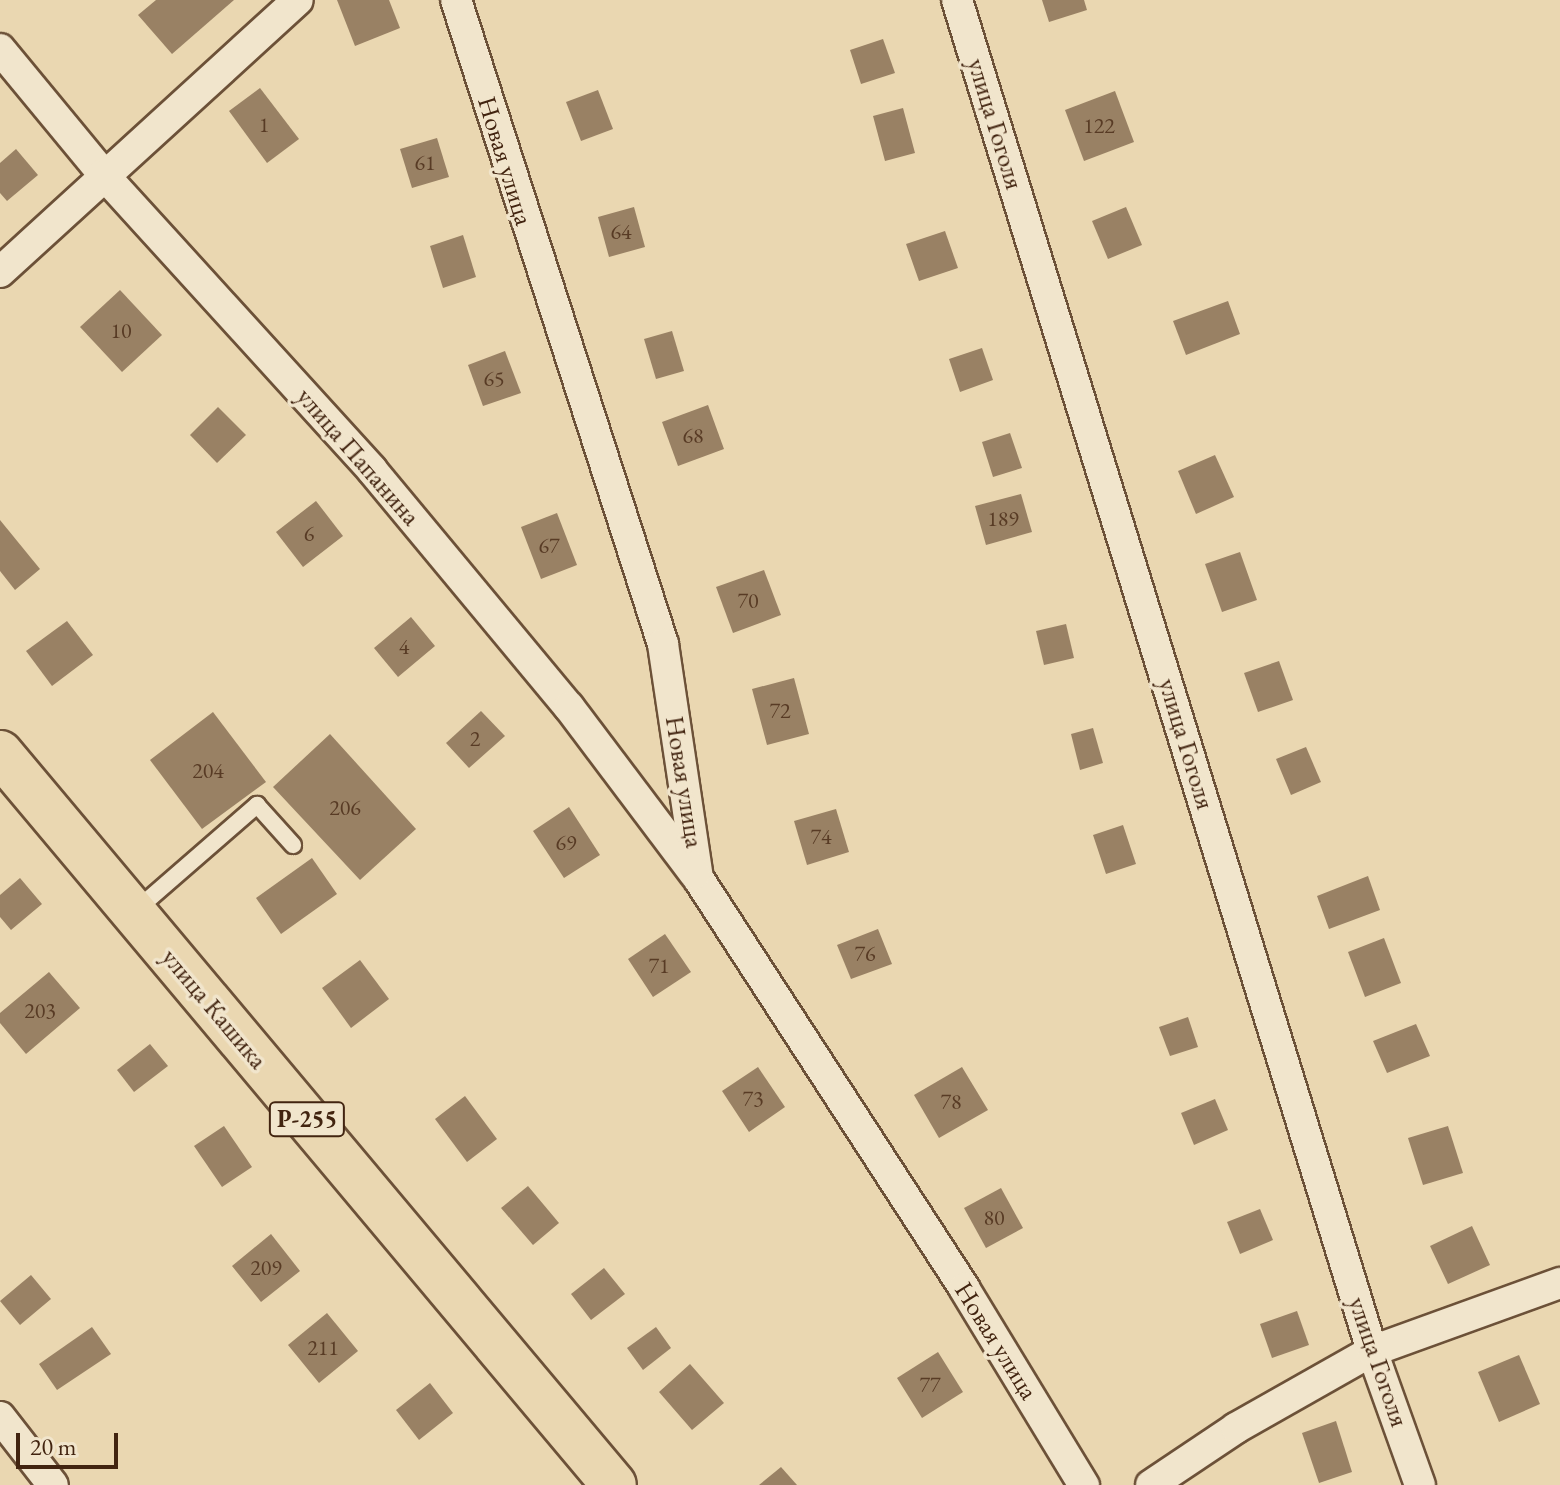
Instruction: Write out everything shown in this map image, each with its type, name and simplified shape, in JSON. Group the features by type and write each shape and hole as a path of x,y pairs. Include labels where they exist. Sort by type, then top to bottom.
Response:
{"highway":[{"name":"улица Кашика","path":"0,753 614,1485"}],"street":[{"path":"0,272 103,174 298,0"},
{"name":"Новая улица","path":"456,0 663,644 698,878 964,1288 1084,1485"},
{"name":"улица Гоголя","path":"957,0 1372,1351 1420,1485"},
{"name":"улица Папанина","path":"0,49 103,174 382,482 569,707 698,878"},
{"path":"1151,1485 1236,1428 1372,1351 1560,1283"},
{"path":"0,1417 53,1485"}],"lane":[{"path":"134,912 257,805 293,845"}],"building":[{"path":"156,0 234,0 172,54 138,15"},
{"path":"337,0 389,0 400,28 355,46"},
{"path":"1042,0 1084,0 1087,10 1049,22"},
{"path":"883,39 895,73 861,84 850,50"},
{"path":"260,88 299,139 267,163 229,111"},
{"path":"598,90 613,129 581,141 566,102"},
{"path":"1115,91 1134,142 1084,161 1065,110"},
{"path":"903,108 915,153 885,161 873,116"},
{"path":"437,138 449,177 412,188 400,149"},
{"path":"16,149 38,175 7,201 0,193 0,163"},
{"path":"634,207 645,247 609,257 598,217"},
{"path":"1126,207 1142,245 1108,259 1092,221"},
{"path":"945,231 958,268 919,281 906,244"},
{"path":"463,235 476,277 443,288 430,246"},
{"path":"120,290 162,335 122,372 80,327"},
{"path":"1228,301 1240,334 1186,355 1173,321"},
{"path":"672,331 684,371 656,379 644,339"},
{"path":"982,348 993,380 960,392 949,359"},
{"path":"505,351 521,393 483,406 468,365"},
{"path":"708,405 724,449 678,466 662,422"},
{"path":"218,407 246,435 217,463 190,435"},
{"path":"1010,433 1022,468 993,477 982,442"},
{"path":"1215,455 1234,497 1196,514 1178,471"},
{"path":"1021,494 1032,532 986,545 975,506"},
{"path":"316,501 343,536 303,567 276,532"},
{"path":"557,513 577,565 541,579 521,527"},
{"path":"0,520 40,569 15,590 0,571"},
{"path":"1240,552 1257,600 1222,612 1205,564"},
{"path":"764,570 781,615 733,633 716,587"},
{"path":"411,617 435,646 398,677 374,648"},
{"path":"67,621 93,655 52,686 26,651"},
{"path":"1066,624 1074,658 1044,665 1036,631"},
{"path":"1279,661 1293,700 1258,712 1244,673"},
{"path":"794,678 809,734 767,745 752,689"},
{"path":"481,711 505,736 469,768 446,743"},
{"path":"213,712 266,782 202,829 150,760"},
{"path":"1093,728 1103,763 1080,770 1071,734"},
{"path":"330,734 416,829 360,880 273,787"},
{"path":"1306,747 1321,782 1291,795 1276,759"},
{"path":"569,807 600,855 564,878 533,831"},
{"path":"836,809 849,852 807,865 794,821"},
{"path":"1123,825 1136,864 1106,874 1093,835"},
{"path":"312,858 337,894 281,934 256,898"},
{"path":"1368,876 1380,910 1329,929 1317,896"},
{"path":"20,878 42,904 11,930 0,917 0,895"},
{"path":"878,929 892,964 851,979 837,945"},
{"path":"665,934 691,972 653,997 628,959"},
{"path":"1384,938 1401,983 1365,997 1348,952"},
{"path":"360,960 389,999 351,1028 322,988"},
{"path":"49,972 80,1008 26,1054 0,1023 0,1013"},
{"path":"1188,1017 1198,1047 1170,1056 1159,1027"},
{"path":"1416,1024 1430,1056 1387,1073 1373,1041"},
{"path":"150,1044 168,1066 134,1092 117,1070"},
{"path":"758,1067 785,1107 749,1132 722,1091"},
{"path":"962,1067 988,1110 939,1138 914,1095"},
{"path":"465,1096 497,1139 467,1162 435,1119"},
{"path":"1215,1099 1228,1130 1194,1145 1181,1113"},
{"path":"224,1126 252,1167 222,1187 194,1146"},
{"path":"1448,1126 1463,1173 1423,1185 1408,1138"},
{"path":"528,1186 559,1223 533,1245 501,1208"},
{"path":"1001,1188 1023,1228 986,1248 964,1208"},
{"path":"1260,1209 1273,1240 1240,1254 1227,1222"},
{"path":"1472,1226 1490,1265 1448,1284 1430,1246"},
{"path":"271,1234 300,1271 261,1302 232,1266"},
{"path":"604,1268 625,1294 591,1320 571,1294"},
{"path":"31,1275 51,1299 20,1325 0,1301"},
{"path":"1297,1311 1309,1345 1272,1358 1260,1324"},
{"path":"327,1313 358,1351 319,1383 288,1345"},
{"path":"92,1327 111,1354 57,1390 39,1364"},
{"path":"656,1327 671,1348 643,1370 627,1348"},
{"path":"938,1352 963,1392 922,1418 897,1378"},
{"path":"1519,1355 1540,1404 1499,1422 1478,1372"},
{"path":"690,1364 724,1403 692,1430 659,1392"},
{"path":"430,1383 453,1413 419,1440 396,1410"},
{"path":"1336,1421 1352,1472 1319,1483 1302,1433"},
{"path":"781,1467 797,1485 759,1485"}]}
